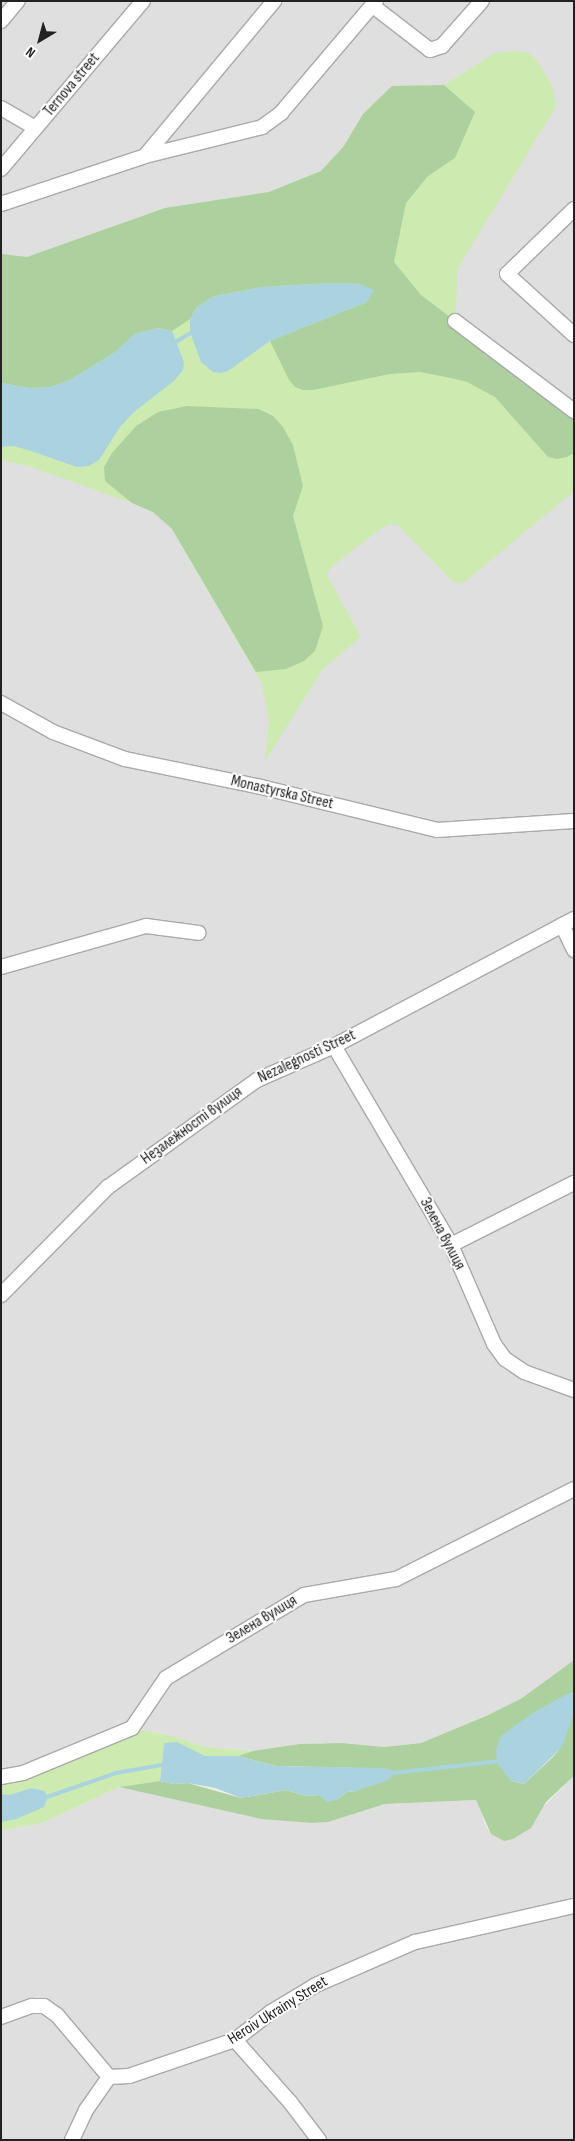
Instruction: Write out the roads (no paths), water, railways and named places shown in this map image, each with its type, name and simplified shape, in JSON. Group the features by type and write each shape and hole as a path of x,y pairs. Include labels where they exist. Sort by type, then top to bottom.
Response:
{"street":[{"path":"1,21 18,1"},
{"name":"Ternova street","path":"1,169 142,1"},
{"path":"146,156 274,1"},
{"path":"1,204 146,156 252,130 272,121 281,113 375,3 426,49 434,50 442,46 482,1"},
{"path":"1,108 35,128"},
{"path":"574,209 507,274 574,335"},
{"path":"455,321 574,411"},
{"name":"Monastyrska Street","path":"1,703 53,732 124,759 261,787 437,830 574,821"},
{"path":"568,922 574,950"},
{"name":"Незалежності вулиця","path":"1,1295 119,1178 257,1080 334,1046 568,922"},
{"path":"1,968 146,926 199,933"},
{"name":"Зелена вулиця","path":"334,1046 451,1246 494,1344 505,1360 524,1372 574,1390"},
{"path":"451,1246 574,1183"},
{"name":"Зелена вулиця","path":"1,1777 23,1773 132,1728 166,1678 304,1595 396,1579 574,1489"},
{"name":"Heroiv Ukrainy Street","path":"109,2077 129,2076 235,2040 271,2012 316,1985 415,1942 574,1906"},
{"path":"1,2017 32,2006 44,2006 57,2016 109,2077 86,2110 72,2140"},
{"path":"235,2040 290,2102 319,2140"}],"water":[{"path":"333,283 360,284 374,290 367,302 270,341 228,371 221,373 213,372 201,362 190,332 190,319 197,307 206,301 215,296 262,287"},
{"path":"159,328 172,331 184,362 183,370 174,381 134,412 120,427 99,460 89,466 77,467 14,446 1,447 1,383 30,388 50,387 68,381 114,353 135,334"},
{"path":"574,1693 574,1712 564,1742 559,1750 524,1784 511,1781 497,1763 496,1749 501,1736 531,1714 567,1694"},
{"path":"177,1742 205,1756 238,1756 276,1766 384,1768 397,1772 386,1781 347,1792 336,1800 327,1802 319,1795 306,1796 286,1790 241,1798 215,1788 188,1783 174,1784 160,1781 164,1743"},
{"path":"32,1788 45,1791 47,1798 44,1807 16,1819 1,1822 1,1794 9,1795"}],"waterway":[{"path":"174,343 194,331"},
{"path":"393,1773 500,1761"},
{"path":"44,1798 116,1773 167,1764"}]}
